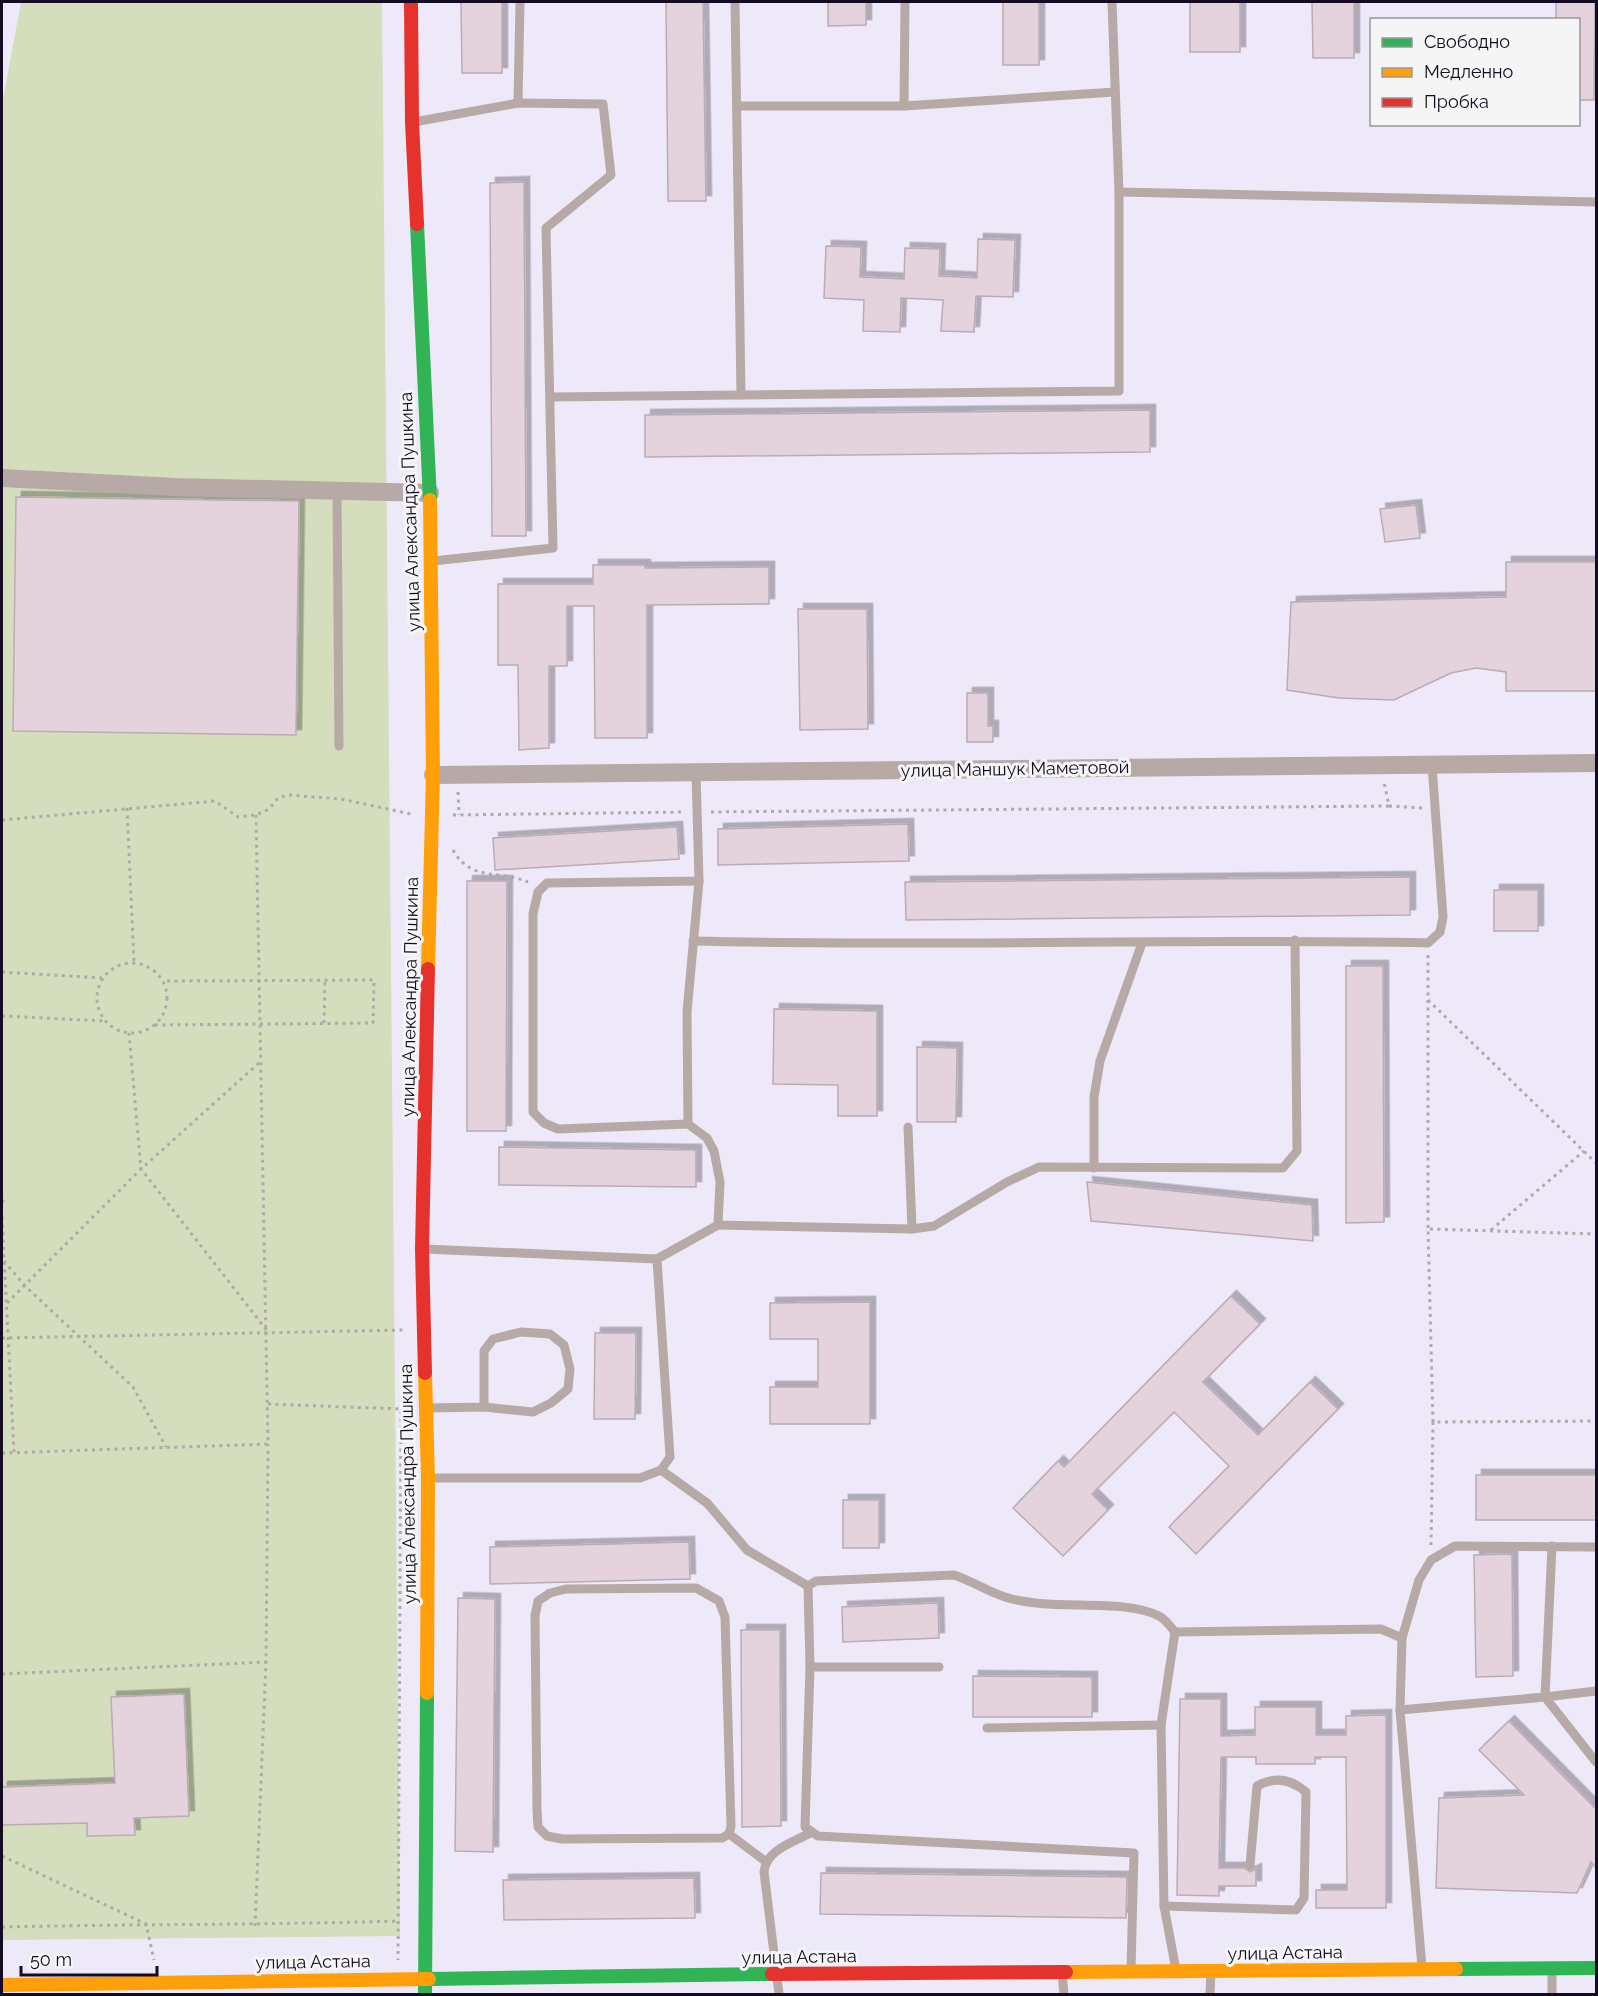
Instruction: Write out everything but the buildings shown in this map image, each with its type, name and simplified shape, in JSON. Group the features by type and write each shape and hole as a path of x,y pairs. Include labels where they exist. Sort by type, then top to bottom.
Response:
{"street":[{"name":"улица Александра Пушкина","path":"411,2 412,122 430,493 433,775 422,1249 428,1478 425,1995"},
{"path":"2,478 175,488 430,493"},
{"name":"улица Маншук Маметовой","path":"433,775 1596,763"},
{"name":"улица Астана","path":"2,1985 159,1983 204,1988 330,1980 424,1978 1596,1968"}],"lane":[{"path":"518,103 520,2"},
{"path":"735,2 741,395"},
{"path":"904,106 905,2"},
{"path":"550,397 1119,391 1119,192 1112,2"},
{"path":"737,106 904,106 1115,93"},
{"path":"412,122 518,103 603,104 611,175 546,228 553,548 430,561"},
{"path":"1119,192 1596,202"},
{"path":"337,491 339,746"},
{"path":"693,940 836,944 1295,940 1428,943 1440,932 1443,917 1432,765"},
{"path":"688,1124 687,1012 699,881 696,773"},
{"path":"699,881 547,883 538,892 532,914 533,1112 544,1123 558,1129 688,1124 707,1138 714,1152 720,1182 718,1225"},
{"path":"422,1249 657,1259 718,1225 912,1229 934,1226 1007,1182 1039,1167 1283,1168 1291,1162 1297,1151 1295,940"},
{"path":"1094,1168 1094,1097 1100,1061 1143,943"},
{"path":"908,1127 912,1229"},
{"path":"428,1478 640,1478 661,1470 670,1456 657,1259"},
{"path":"426,1408 484,1407 533,1412 551,1403 568,1389 570,1369 564,1344 550,1334 521,1332 494,1339 484,1351 484,1407"},
{"path":"661,1470 707,1503 747,1550 808,1586"},
{"path":"1423,1970 1400,1710 1402,1638 1419,1580 1431,1560 1455,1546 1596,1547"},
{"path":"1552,1546 1545,1697 1596,1762"},
{"path":"808,1586 816,1581 954,1575 974,1581 1004,1597 1052,1605 1138,1609 1161,1617 1175,1632 1381,1629 1402,1638"},
{"path":"808,1586 810,1667 805,1827 810,1833 818,1836 1134,1853 1131,1972"},
{"path":"696,1588 719,1602 725,1617 731,1826 729,1834 722,1838 562,1839 547,1836 538,1827 535,1616 538,1601 550,1593 566,1589 696,1588"},
{"path":"1175,1632 1161,1725 1164,1905 1177,1972"},
{"path":"810,1667 939,1667"},
{"path":"1400,1710 1596,1691"},
{"path":"987,1728 1161,1725"},
{"path":"1164,1905 1296,1910 1304,1898 1306,1792 1295,1782 1269,1779 1257,1786 1250,1865"},
{"path":"779,1995 764,1872 765,1861 771,1854 810,1833"},
{"path":"729,1834 765,1861"},
{"path":"1552,1969 1552,1995"},
{"path":"1210,1995 1211,1972"},
{"path":"1062,1973 1064,1995"},
{"path":"329,1995 330,1980"}],"path":[{"path":"1380,765 1389,806"},
{"path":"458,775 459,815"},
{"path":"2,820 127,807 215,801 238,817 256,815 269,809 278,798 288,795 341,799 400,813 432,815 1389,806 1435,808"},
{"path":"127,807 134,962"},
{"path":"255,1926 266,1662 268,1444 268,1332 259,1024 256,815"},
{"path":"450,844 460,863 474,871 516,878 527,882 538,892"},
{"path":"1428,943 1428,1229 1433,1422 1431,1560"},
{"path":"134,962 151,967 164,981 167,996 164,1012 155,1024 143,1031 129,1033 116,1029 105,1021 97,1007 97,1000 102,978 116,966 134,962"},
{"path":"2,972 102,978"},
{"path":"324,1024 326,980"},
{"path":"155,1024 373,1023 374,980 164,981"},
{"path":"1428,1000 1584,1151 1595,1158 1596,1163"},
{"path":"2,1016 105,1021"},
{"path":"129,1033 141,1168 268,1332"},
{"path":"7,1304 141,1168 260,1062"},
{"path":"1490,1231 1584,1151"},
{"path":"2,1200 5,1204"},
{"path":"2,1217 14,1452"},
{"path":"1428,1229 1596,1234"},
{"path":"4,1261 25,1286 133,1387 166,1447"},
{"path":"2,1338 424,1330"},
{"path":"268,1404 402,1409 398,1979"},
{"path":"1433,1422 1596,1421"},
{"path":"2,1453 268,1444"},
{"path":"2,1674 266,1662"},
{"path":"2,1856 146,1924"},
{"path":"2,1927 146,1924 255,1926 398,1921"},
{"path":"146,1924 159,1983"}],"green space":[{"path":"21,2 382,2 400,1936 2,1940 2,105"}],"traffic: fast":[{"path":"417,224 430,500"},
{"path":"425,1994 427,1693"},
{"path":"1456,1969 1596,1968"},
{"path":"429,1979 772,1974"}],"traffic: slow":[{"path":"428,969 433,775 430,500"},
{"path":"425,1373 428,1478 427,1693"},
{"path":"1066,1972 1456,1969"},
{"path":"2,1985 429,1979"}],"traffic: jam":[{"path":"411,2 412,122 417,224"},
{"path":"425,1373 422,1249 428,969"},
{"path":"772,1974 1066,1972"}]}
